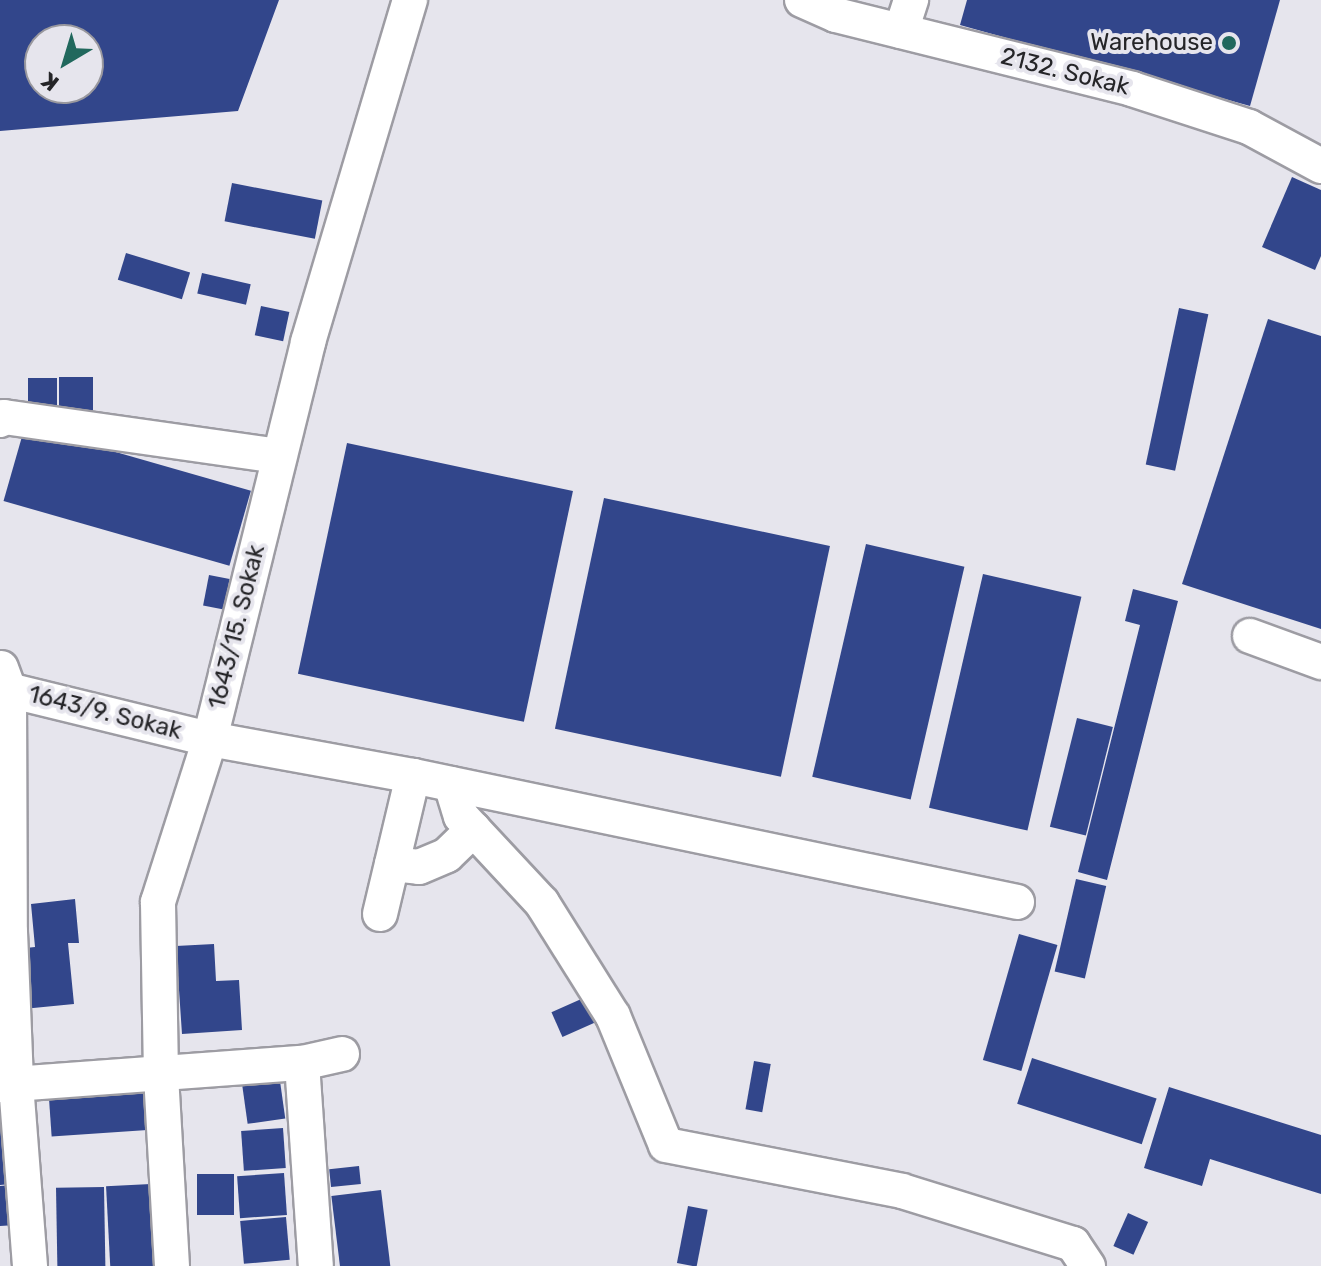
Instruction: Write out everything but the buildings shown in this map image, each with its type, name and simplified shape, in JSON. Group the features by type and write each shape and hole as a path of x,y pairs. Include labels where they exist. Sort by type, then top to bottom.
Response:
{"street":[{"name":"1643/15. Sokak","path":"172,1266 161,1075 158,902 210,739 321,296 410,0"},
{"name":"2132. Sokak","path":"802,0 836,15 906,16 1249,127 1321,166"},
{"path":"0,420 4,417 279,456"},
{"path":"1250,636 1321,662"},
{"path":"3,681 10,932 8,1085 30,1266"},
{"name":"1643/9. Sokak","path":"3,681 210,739 413,776 1017,902"},
{"path":"380,914 413,776"},
{"path":"451,784 461,816 542,903 613,1016 666,1145 902,1191 1073,1244 1088,1266"},
{"path":"392,864 419,867 461,845 474,829"},
{"path":"8,1085 302,1063 342,1054"},
{"path":"302,1063 316,1266"}],"place":[{"name":"Warehouse","path":"1229,43"}]}
